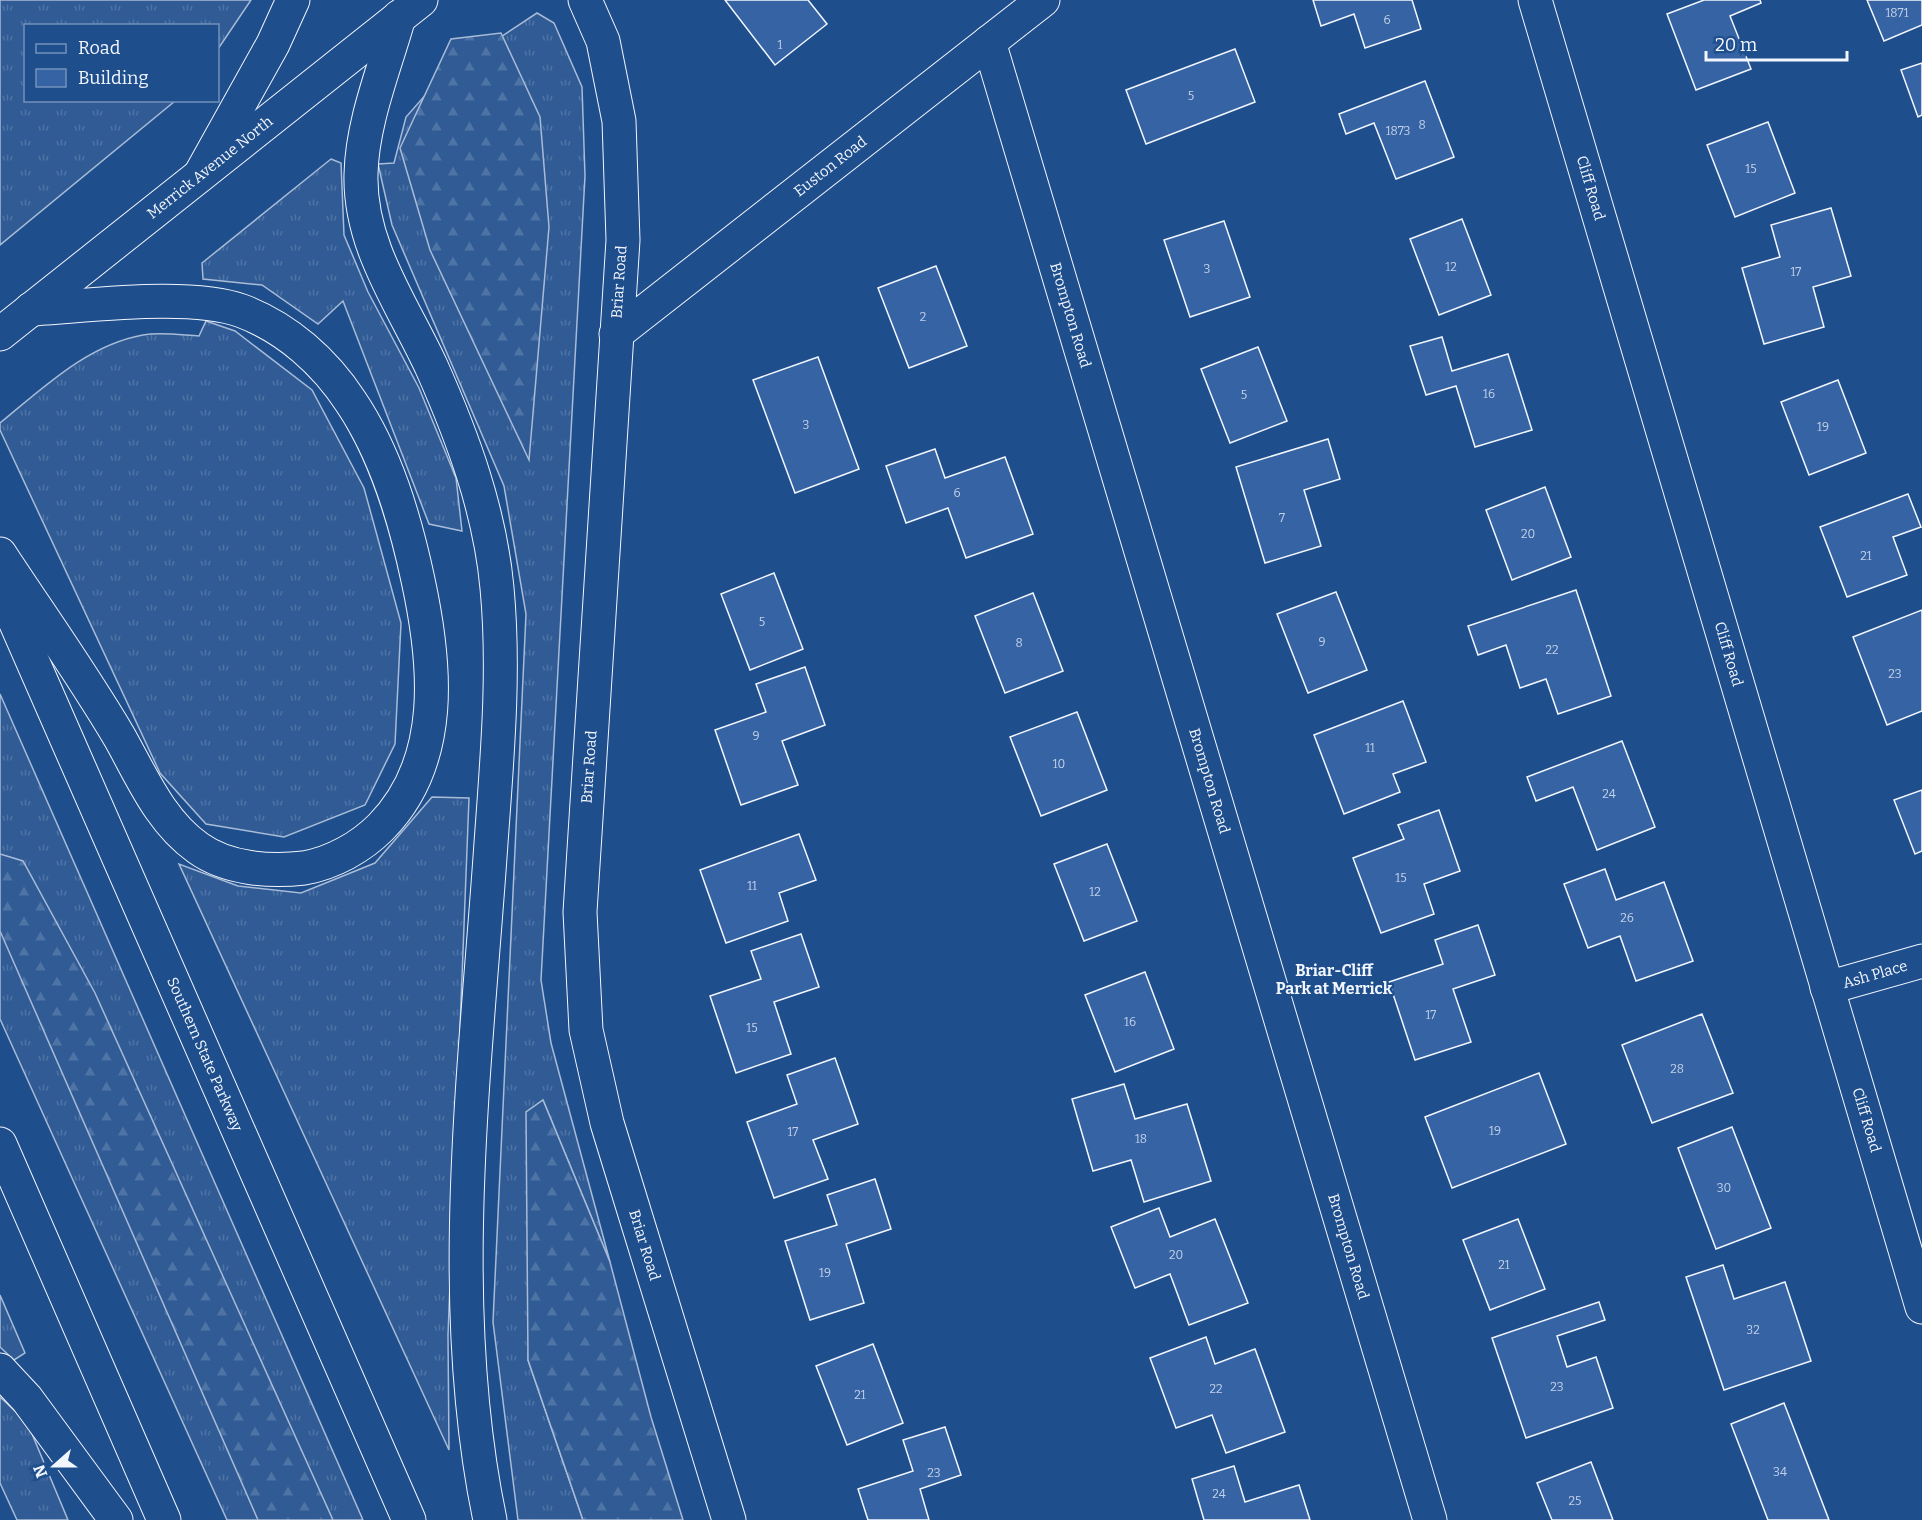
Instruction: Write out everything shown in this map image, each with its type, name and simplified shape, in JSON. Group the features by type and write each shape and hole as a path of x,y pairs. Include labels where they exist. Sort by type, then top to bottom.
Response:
{"main road":[{"path":"200,175 273,44 293,0"},
{"name":"Briar Road","path":"585,0 603,41 620,121 622,240 580,912 584,1009 595,1076 607,1123 729,1520"},
{"name":"Euston Road","path":"616,334 1043,0"},
{"name":"Cliff Road","path":"1535,0 1922,1308"},
{"path":"410,9 364,149 360,174 366,229 430,365 470,460 492,546 497,589 500,636 497,755 466,1251 470,1386 478,1452 490,1520"},
{"name":"Merrick Avenue North","path":"0,334 410,9"},
{"name":"Brompton Road","path":"989,42 1430,1520"},
{"path":"0,554 120,738 150,794 186,839 202,851 230,862 262,869 309,867 350,851 369,840 402,802 415,778 430,726 433,690 428,622 410,539 398,502 367,430 351,402 331,375 287,335 242,311 220,304 167,302 31,309"},
{"name":"Southern State Parkway","path":"0,587 409,1520"},
{"name":"Ash Place","path":"1827,988 1922,961"},
{"path":"0,1144 164,1520"},
{"path":"0,1370 27,1399 116,1520"}],"green space":[{"path":"0,0 251,0 219,48 219,24 24,24 24,102 174,102 0,245"},
{"path":"537,13 554,23 582,87 585,176 541,980 551,1043 610,1262 543,1100 528,1360 583,1520 518,1520 493,1322 526,614 504,486 392,225 378,164 394,163 406,117 443,75"},
{"path":"501,33 540,117 549,227 529,460 430,250 400,148 451,39"},
{"path":"331,159 341,163 344,235 368,292 419,388 456,478 462,531 429,524 343,301 318,324 262,285 203,279 202,263"},
{"path":"206,321 235,331 312,390 364,488 401,623 395,744 365,805 284,837 206,824 160,773 0,430 0,423 49,382 84,358 123,340 143,335 199,336"},
{"path":"0,694 363,1520 227,1520 0,1019"},
{"path":"432,797 469,798 448,1335 449,1450 179,864 238,886 301,893 375,863"},
{"path":"0,854 23,861 95,993 333,1520 258,1520 0,931"},
{"path":"543,1100 610,1262 651,1417 683,1520 583,1520 528,1360 526,1112"},
{"path":"0,1295 25,1353 14,1360 0,1347"},
{"path":"0,1397 27,1422 68,1520 17,1520 0,1483"}],"building":[{"path":"725,0 808,0 827,24 775,65"},
{"path":"1313,0 1412,0 1421,29 1365,48 1354,14 1321,26"},
{"path":"1704,0 1760,0 1761,3 1730,16 1751,69 1696,90 1667,14"},
{"path":"1867,0 1922,0 1922,25 1884,41"},
{"path":"1235,49 1255,102 1146,144 1126,90"},
{"path":"1922,63 1922,115 1918,117 1901,70"},
{"path":"1425,81 1454,157 1396,179 1374,123 1346,134 1339,114"},
{"path":"1768,122 1795,193 1735,217 1707,145"},
{"path":"1831,208 1851,276 1813,287 1824,327 1764,344 1742,268 1780,257 1771,225"},
{"path":"1462,219 1491,295 1439,315 1410,239"},
{"path":"1224,221 1250,297 1190,317 1164,240"},
{"path":"936,266 967,346 909,368 878,288"},
{"path":"1442,337 1452,371 1508,354 1532,430 1475,447 1456,386 1426,395 1410,346"},
{"path":"1258,347 1287,421 1230,443 1201,369"},
{"path":"818,357 859,469 795,493 753,380"},
{"path":"1838,380 1866,453 1809,475 1781,402"},
{"path":"1328,439 1340,479 1304,490 1321,546 1265,563 1236,467"},
{"path":"935,449 945,478 1005,457 1033,534 966,558 948,508 906,523 886,466"},
{"path":"1545,487 1571,557 1512,580 1486,510"},
{"path":"1908,494 1921,527 1893,537 1907,575 1847,597 1820,527"},
{"path":"774,573 803,649 750,670 721,594"},
{"path":"1576,590 1611,696 1558,714 1546,679 1520,688 1506,645 1478,655 1468,626"},
{"path":"1336,592 1367,670 1308,693 1277,614"},
{"path":"1033,593 1063,671 1005,693 975,616"},
{"path":"1922,610 1922,711 1887,725 1853,637"},
{"path":"805,667 825,725 782,741 798,785 741,805 715,730 766,712 756,684"},
{"path":"1403,701 1426,762 1393,774 1400,792 1344,814 1314,735"},
{"path":"1077,712 1107,790 1041,816 1010,737"},
{"path":"1622,741 1655,827 1597,850 1573,787 1536,801 1527,777"},
{"path":"1922,790 1922,851 1915,854 1894,800"},
{"path":"1439,810 1460,871 1424,884 1434,914 1381,933 1353,858 1404,839 1398,825"},
{"path":"799,834 816,880 779,893 788,921 726,943 700,870"},
{"path":"1107,844 1137,921 1084,941 1054,864"},
{"path":"1605,869 1616,900 1664,882 1693,961 1636,981 1620,936 1588,948 1564,884"},
{"path":"1478,925 1495,975 1453,989 1471,1042 1415,1060 1389,982 1443,964 1435,940"},
{"path":"801,934 819,987 774,1002 791,1054 736,1073 710,996 761,979 751,951"},
{"path":"1145,972 1174,1049 1115,1072 1085,995"},
{"path":"1702,1014 1733,1093 1652,1123 1622,1045"},
{"path":"835,1058 858,1124 813,1140 828,1179 774,1198 747,1122 797,1104 787,1075"},
{"path":"1539,1073 1566,1144 1452,1188 1425,1117"},
{"path":"1124,1084 1135,1119 1187,1104 1211,1181 1144,1202 1131,1160 1093,1171 1072,1099"},
{"path":"1732,1127 1771,1228 1716,1249 1678,1148"},
{"path":"875,1179 891,1229 846,1244 864,1303 810,1320 785,1241 837,1225 827,1195"},
{"path":"1159,1208 1170,1237 1215,1219 1248,1303 1189,1325 1170,1274 1135,1288 1111,1227"},
{"path":"1518,1219 1545,1289 1490,1310 1463,1240"},
{"path":"1723,1265 1734,1299 1785,1282 1811,1361 1724,1390 1686,1277"},
{"path":"1599,1302 1605,1320 1557,1336 1567,1367 1596,1357 1613,1408 1526,1438 1492,1338"},
{"path":"1206,1337 1215,1364 1255,1349 1285,1432 1226,1453 1212,1415 1176,1428 1150,1358"},
{"path":"873,1344 903,1423 847,1445 816,1366"},
{"path":"1784,1403 1829,1520 1768,1520 1731,1424"},
{"path":"945,1427 961,1475 920,1489 929,1520 868,1520 858,1489 913,1471 903,1440"},
{"path":"1591,1462 1613,1520 1552,1520 1537,1483"},
{"path":"1234,1466 1245,1502 1299,1485 1310,1520 1204,1520 1192,1479"}],"district":[{"name":"Briar-Cliff Park at Merrick","path":"1334,979"}]}
